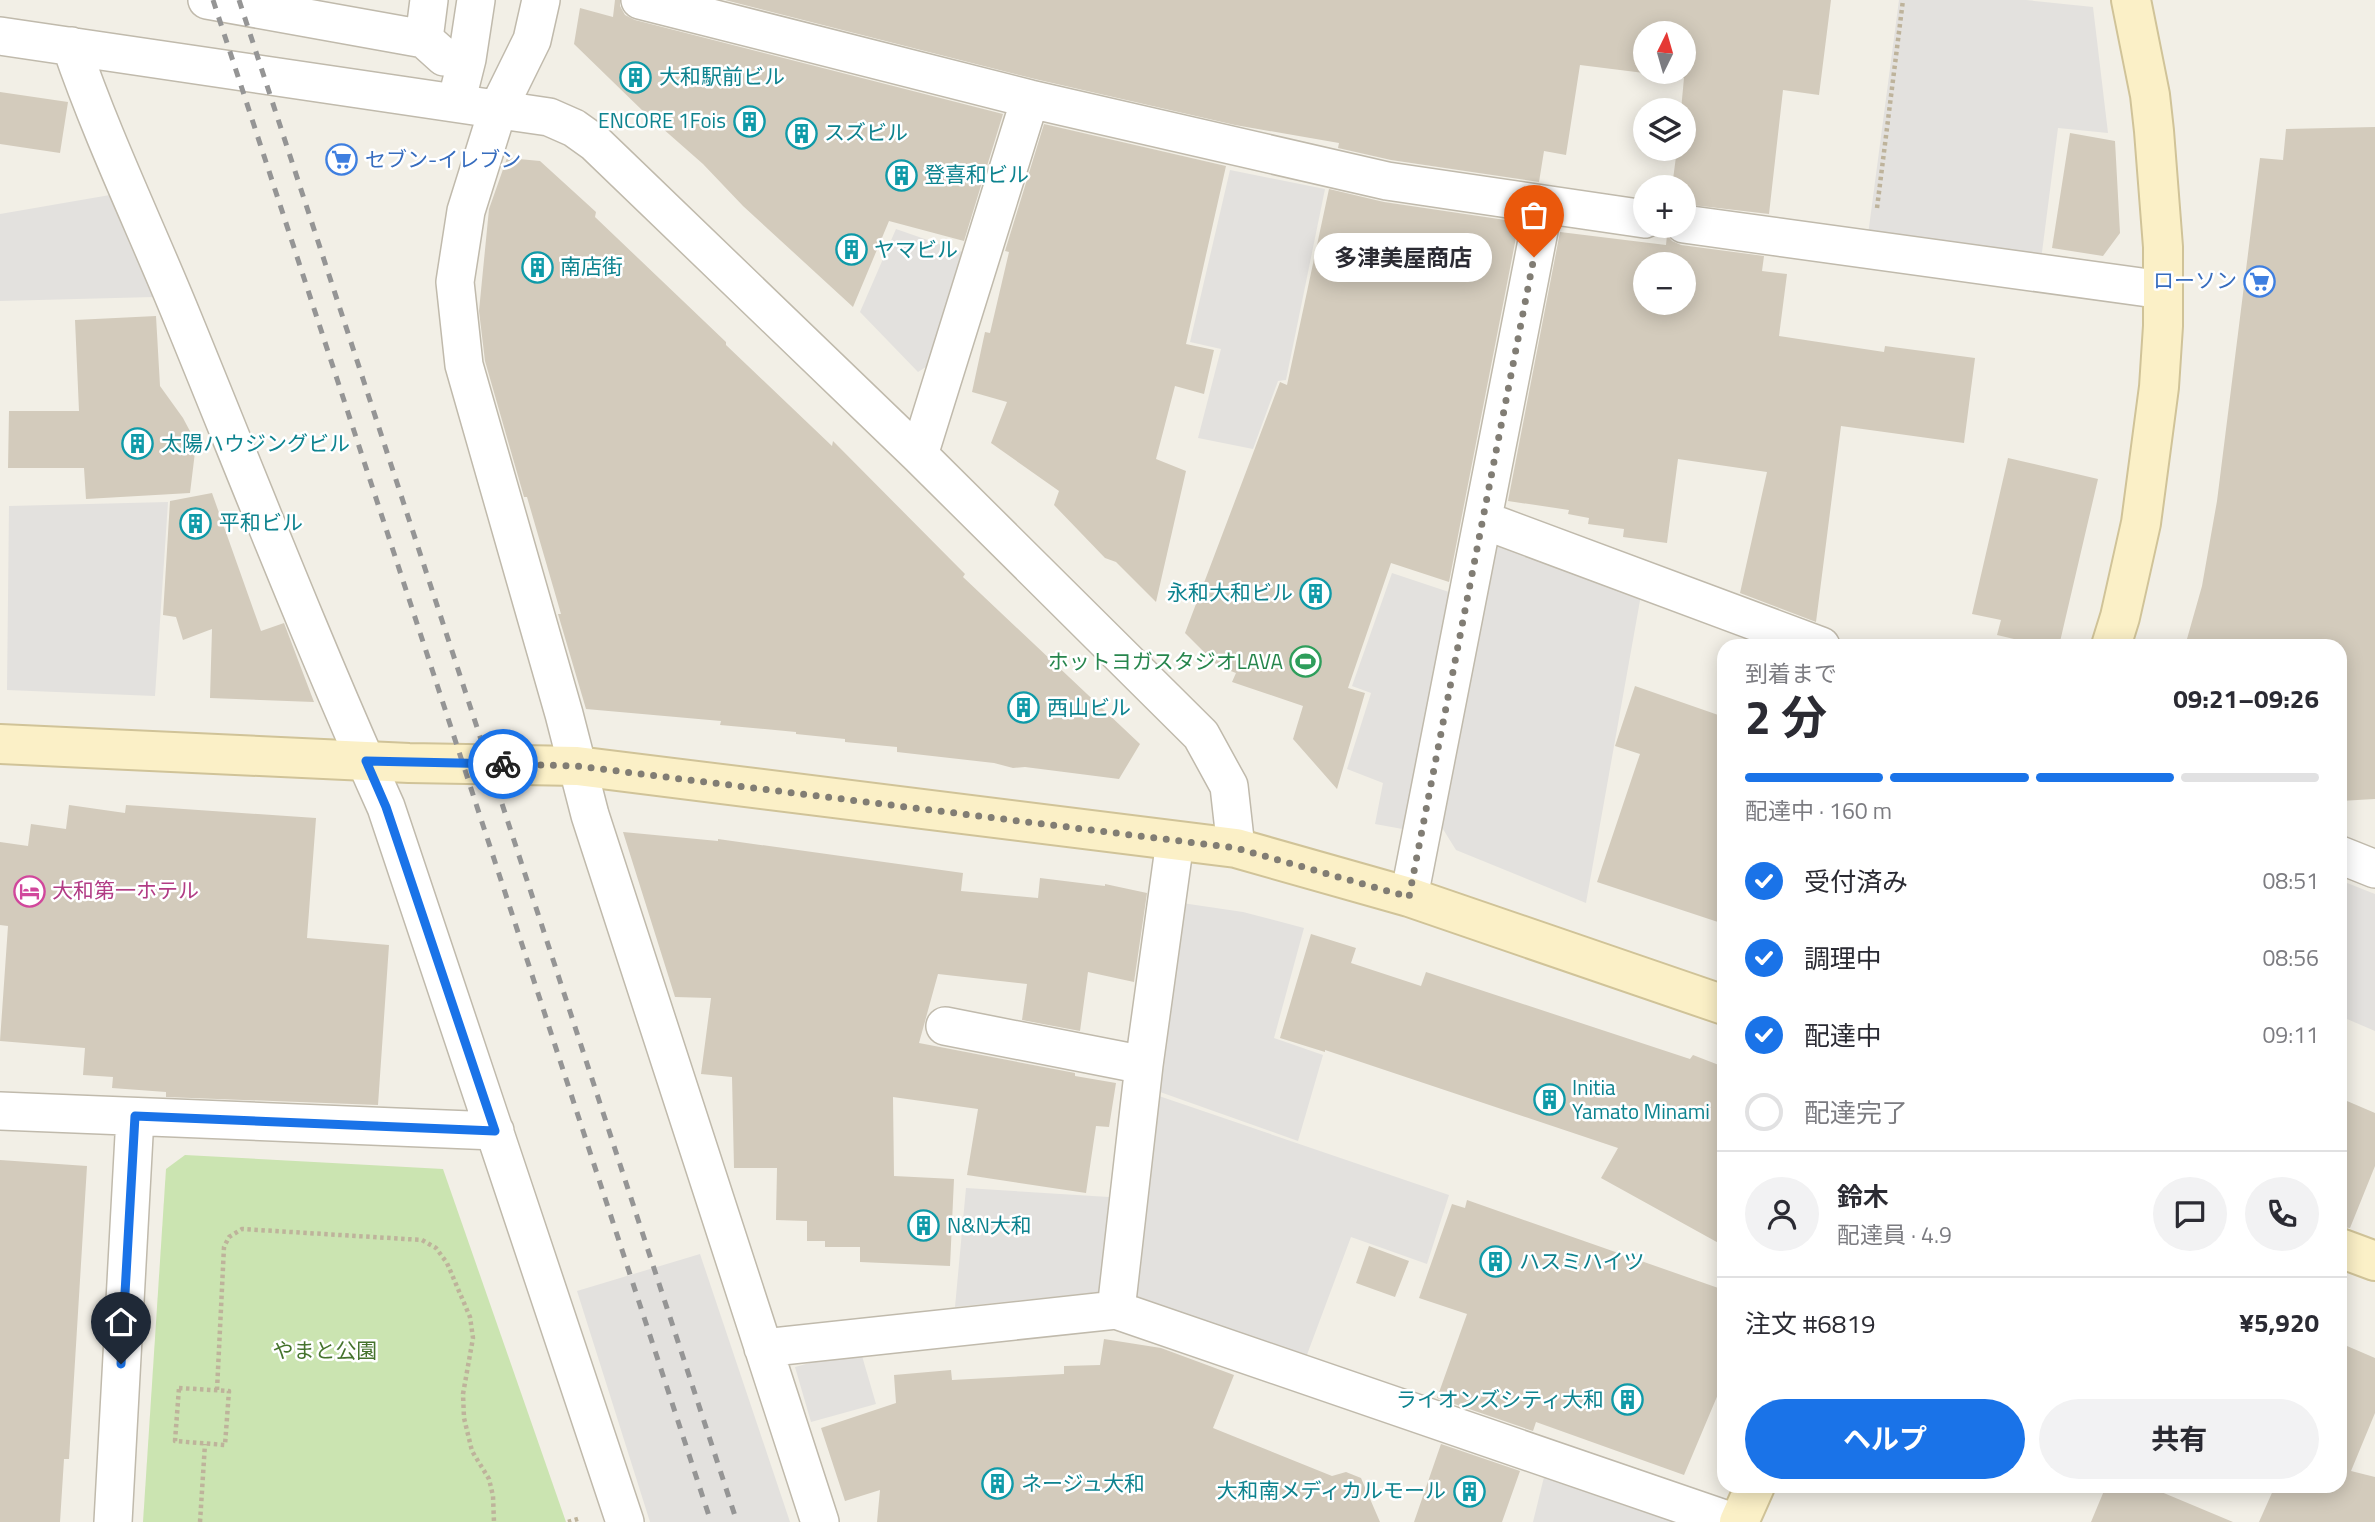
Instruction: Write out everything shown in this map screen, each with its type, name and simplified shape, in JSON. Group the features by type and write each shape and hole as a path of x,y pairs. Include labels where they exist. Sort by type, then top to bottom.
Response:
{"street":[{"path":"207,0 434,48 429,0"},
{"path":"456,103 467,59 475,0"},
{"path":"541,0 532,40 498,109 466,211 455,282 464,365 590,815 820,1522"},
{"path":"640,0 1030,99 1387,181 1633,217"},
{"path":"2113,639 2141,523 2160,387 2163,290 2163,247 2152,119 2132,0"},
{"path":"0,36 549,117 574,128 595,144 919,455 1201,734 1230,786 1236,848"},
{"path":"71,46 85,87 158,257 341,709 386,807 625,1522"},
{"path":"919,455 1030,99"},
{"path":"1409,897 1544,205"},
{"path":"1696,226 2163,290"},
{"path":"1483,520 1802,639"},
{"path":"0,744 366,761 577,766 1236,848 1409,897 1717,1003"},
{"path":"1116,1310 1144,1065 1175,841"},
{"path":"2347,858 2375,869"},
{"path":"945,1026 1144,1065"},
{"path":"0,1111 495,1131"},
{"path":"113,1522 135,1116"},
{"path":"2347,1251 2375,1261"},
{"path":"763,1348 1116,1310 1733,1522"},
{"path":"1739,1522 1752,1493"}],"path":[{"path":"1872,250 1902,0"},
{"path":"217,1390 224,1247 229,1237 242,1229 422,1240 436,1248 447,1263 470,1317 473,1338 463,1394 464,1418 472,1451 489,1479 494,1496 494,1522"},
{"path":"179,1388 229,1391 225,1445 205,1444 175,1441 179,1388"},
{"path":"200,1522 205,1444"}],"green space":[{"name":"やまと公園","path":"185,1155 443,1169 566,1522 143,1522 166,1169"}],"shaded area":[{"path":"1899,0 2026,0 2093,7 2108,133 2058,128 2041,260 1868,235"},
{"path":"1230,170 1325,189 1286,380 1278,381 1253,449 1198,438 1221,349 1190,342"},
{"path":"110,195 154,297 0,301 0,214"},
{"path":"896,229 965,253 929,365 918,372 860,312"},
{"path":"168,502 155,696 7,690 9,506"},
{"path":"1503,543 1641,595 1586,903 1456,850 1438,821 1490,551"},
{"path":"1392,573 1458,595 1408,830 1375,824 1383,783 1347,769 1371,693 1352,686"},
{"path":"2347,883 2375,894 2375,1031 2347,1019"},
{"path":"1182,903 1243,912 1304,928 1274,1038 1323,1055 1298,1141 1160,1092"},
{"path":"1156,1095 1449,1195 1427,1264 1351,1237 1305,1360 1140,1307 1132,1291"},
{"path":"966,1188 1109,1197 1100,1292 955,1307"},
{"path":"700,1254 790,1522 650,1522 577,1291"},
{"path":"860,1349 876,1404 811,1422 795,1367"},
{"path":"1544,1477 1680,1521 1681,1522 1533,1522"}],"building":[{"path":"615,0 620,0 625,15 635,20 1003,114 964,241 889,221 853,307 574,44 580,8 613,17"},
{"path":"725,0 1831,0 1819,95 1783,90 1769,214 1696,205 1696,175 1674,175 1675,161 1696,161 1696,98 1682,98 1683,84 1696,84 1696,21 1633,21 1633,72 1580,65 1566,155 1544,151 1539,182 1391,160 1338,148 1339,143 1235,125 1035,79"},
{"path":"0,92 68,102 60,153 0,144"},
{"path":"1044,124 1226,166 1186,344 1214,350 1204,394 1175,386 1156,459 1186,471 1156,602 1116,562 1105,558 1054,505 1059,491 991,443 1007,402 972,392 985,332 990,333 1009,252 1005,251"},
{"path":"2375,127 2375,799 2347,801 2347,639 2187,639 2202,586 2217,501 2260,158 2283,160 2286,129"},
{"path":"2070,133 2115,141 2120,233 2103,256 2052,248"},
{"path":"507,158 540,161 596,212 595,217 726,342 726,345 832,446 833,441 965,574 963,577 1140,744 1119,779 897,752 897,747 845,742 845,739 796,732 720,725 721,721 586,709 558,614 561,614 485,361 479,311 489,209"},
{"path":"1329,189 1384,202 1519,222 1449,582 1391,563 1348,688 1365,693 1337,789 1293,739 1303,706 1232,682 1236,673 1218,666 1185,633 1280,382 1287,385"},
{"path":"1560,232 1666,245 1667,238 1670,238 1681,245 1764,256 1762,271 1787,274 1779,336 1884,352 1885,346 1975,358 1964,443 1841,426 1816,622 1740,593 1767,472 1678,459 1667,543 1623,537 1624,529 1588,524 1589,518 1568,514 1569,510 1508,501"},
{"path":"156,316 160,386 192,435 195,452 190,493 86,499 84,468 8,468 9,411 79,411 75,320"},
{"path":"2008,458 2098,479 2061,639 2014,639 1997,635 2001,620 1972,614"},
{"path":"212,493 261,631 284,623 314,702 210,698 212,629 183,640 176,617 163,615 170,501"},
{"path":"1635,686 1717,715 1717,922 1597,882 1640,754 1615,746"},
{"path":"69,805 125,813 126,805 316,818 307,938 389,945 378,1105 166,1097 166,1092 112,1088 113,1077 83,1075 85,1048 0,1041 8,926 0,925 0,842 28,846 31,824 66,829"},
{"path":"623,832 718,839 963,873 961,891 1038,898 1040,878 1105,884 1147,893 1134,982 1088,972 1080,1031 1022,1020 1027,984 938,974 919,1043 1116,1083 1109,1127 1096,1126 1086,1193 967,1175 978,1109 893,1097 894,1176 954,1179 950,1266 860,1262 860,1247 825,1247 825,1241 807,1241 807,1221 776,1220 777,1168 734,1168 732,1077 701,1074 711,998 675,997"},
{"path":"1311,934 1356,948 1351,963 1421,986 1426,972 1690,1059 1693,1055 1717,1064 1717,1242 1601,1178 1618,1148 1325,1050 1280,1038"},
{"path":"2347,1101 2375,1113 2375,1166 2350,1228 2347,1228"},
{"path":"0,1160 87,1166 69,1459 64,1459 60,1522 0,1522"},
{"path":"1467,1200 1717,1288 1717,1397 1684,1475 1536,1422 1533,1431 1437,1398 1467,1314 1419,1298 1452,1204 1465,1208"},
{"path":"1369,1246 1409,1261 1395,1297 1356,1283"},
{"path":"1104,1339 1161,1348 1234,1375 1213,1428 1332,1476 1346,1472 1361,1478 1380,1522 877,1522 880,1490 845,1501 821,1428 896,1403 894,1375 951,1370 952,1380 1064,1374 1064,1366 1100,1365"},
{"path":"2347,1346 2375,1358 2375,1413 2351,1471 2375,1477 2375,1522 2259,1522 2272,1493 2347,1493"},
{"name":"大和南メディカルモール","path":"1441,1444 1520,1471 1502,1522 1414,1522"},
{"path":"2103,1493 2164,1493 2233,1522 2091,1522"}],"railway":[{"path":"213,0 711,1522"},
{"path":"239,0 737,1522"}],"way so far":[{"path":"503,764 577,766 1236,848 1409,897 1534,257"}],"place":[{"name":"大和駅前ビル","path":"636,77"},
{"name":"ENCORE 1Fois","path":"749,121"},
{"name":"スズビル","path":"801,133"},
{"name":"セブン-イレブン","path":"342,160"},
{"name":"登喜和ビル","path":"901,175"},
{"name":"ヤマビル","path":"851,250"},
{"name":"多津美屋商店","path":"1534,257"},
{"name":"南店街","path":"537,267"},
{"name":"ローソン","path":"2260,281"},
{"name":"太陽ハウジングビル","path":"138,444"},
{"name":"平和ビル","path":"196,523"},
{"name":"永和大和ビル","path":"1316,593"},
{"name":"ホットヨガスタジオLAVA","path":"1306,662"},
{"name":"西山ビル","path":"1024,708"},
{"name":"大和第一ホテル","path":"29,891"},
{"name":"Initia Yamato Minami","path":"1549,1100"},
{"name":"N&N大和","path":"924,1226"},
{"name":"ハスミハイツ","path":"1496,1262"},
{"name":"ライオンズシティ大和","path":"1627,1400"},
{"name":"ネージュ大和","path":"998,1484"},
{"name":"大和南メディカルモール","path":"1469,1491"}],"route":[{"path":"121,1364 135,1116 495,1131 386,807 366,761 503,764"}]}
